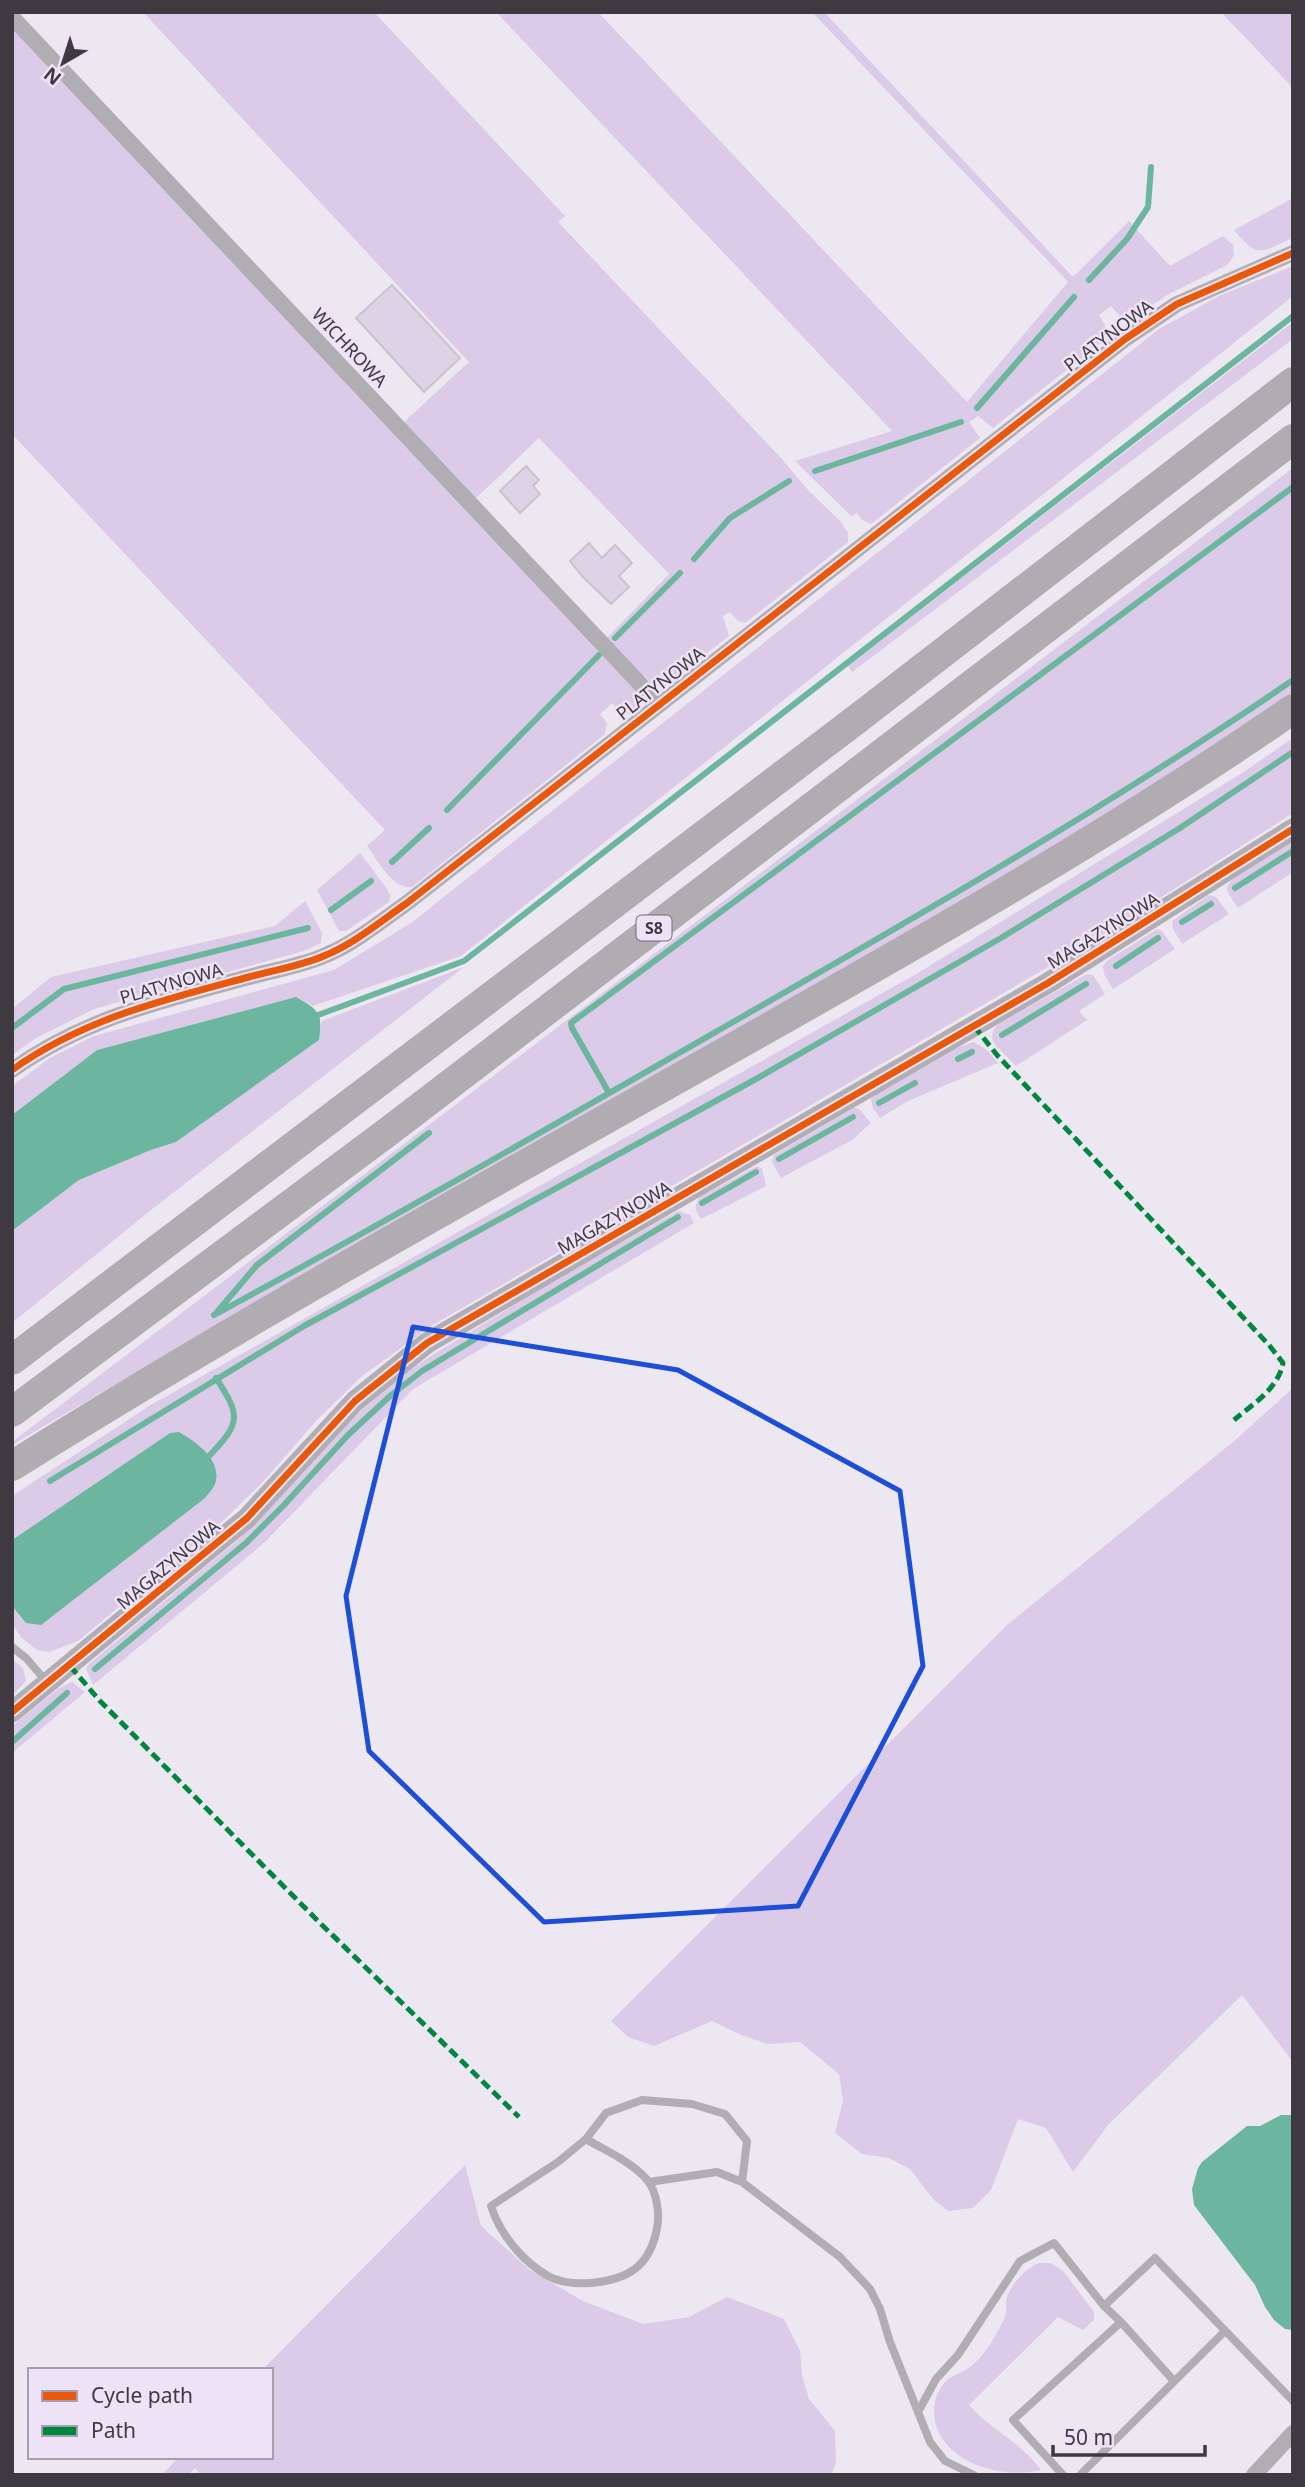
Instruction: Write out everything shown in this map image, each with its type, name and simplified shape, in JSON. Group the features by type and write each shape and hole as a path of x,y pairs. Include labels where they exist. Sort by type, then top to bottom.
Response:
{"highway":[{"name":"S8","path":"12,1360 857,719 1293,382"},
{"name":"S8","path":"12,1412 389,1131 1293,439"},
{"path":"12,1465 254,1318 939,931 1102,834 1293,709"}],"street":[{"name":"WICHROWA","path":"12,18 659,704"},
{"name":"PLATYNOWA","path":"12,1070 57,1041 100,1021 134,1009 326,956 364,933 407,903 1144,326 1177,304 1205,290 1293,253"},
{"name":"MAGAZYNOWA","path":"12,1712 247,1518 355,1401 427,1343 1048,983 1293,829"},
{"path":"1254,2475 1293,2433"}],"lane":[{"path":"12,1647 26,1658 48,1683"},
{"path":"586,2139 629,2165 649,2182 660,2216 655,2241 647,2258 630,2274 613,2281 572,2284 549,2276 528,2260 509,2241 496,2221 491,2206 558,2162 586,2139 606,2113 642,2100 692,2104 725,2114 747,2141 742,2182"},
{"path":"649,2182 717,2172 742,2182 840,2257 870,2289 880,2309 930,2442 945,2461 974,2475"},
{"path":"918,2412 936,2379 958,2354 1020,2261 1054,2243 1104,2306 1174,2381"},
{"path":"1104,2306 1156,2258 1293,2401"},
{"path":"1063,2475 1013,2420 1121,2322"},
{"path":"1080,2475 1225,2331"}],"highlighted area":[{"path":"413,1327 678,1370 900,1491 923,1666 798,1906 544,1922 369,1751 346,1596"}],"shaded area":[{"path":"143,12 374,12 565,216 558,222 841,522 848,533 848,542 745,623 738,621 730,612 723,616 729,636 665,686 656,685 645,676 642,677 605,640 669,574 539,438 475,499 403,423 469,362"},
{"path":"496,12 598,12 967,402 1068,282 812,12 824,12 1073,277 1129,221 1170,266 1223,236 1233,245 1234,256 1227,265 1167,295 1129,321 1122,319 1111,306 1099,315 1107,329 1107,338 993,428 978,416 969,422 980,438 871,524 862,520 857,513 851,516 795,461 892,431"},
{"path":"1221,12 1293,12 1293,88"},
{"path":"12,24 639,695 641,705 630,714 619,711 612,703 600,714 607,723 605,734 412,887 391,879 367,846 385,830 12,434"},
{"path":"1293,198 1293,238 1260,250 1249,246 1234,230"},
{"path":"1293,266 1293,296 461,956 313,1006 296,997 97,1050 12,1115 12,1086 50,1058 94,1036 334,970 411,923 1159,329 1221,295"},
{"path":"1293,322 1293,339 852,672 848,666"},
{"path":"1293,468 1293,695 1142,794 987,888 12,1445 12,1442"},
{"path":"1293,738 1293,813 1096,939 433,1325 362,1376 225,1519 78,1641 49,1652 37,1650 22,1638 12,1624 12,1606 26,1623 170,1433 12,1540 12,1496 149,1406 918,973 1242,773"},
{"path":"1293,841 1293,872 1238,908 1228,893 1227,887 1232,880"},
{"path":"360,853 387,889 389,902 346,931 339,931 317,890"},
{"path":"1209,895 1216,897 1229,914 1182,944 1173,929 1172,921"},
{"path":"305,901 322,933 321,943 307,950 94,1009 36,1038 12,1055 12,1009 51,977 275,926"},
{"path":"1157,929 1161,930 1175,949 1113,989 1104,974 1103,966 1108,960"},
{"path":"464,967 151,1210 12,1323 12,1231 79,1180 176,1142 319,1040 322,1021"},
{"path":"1087,974 1093,975 1105,994 1079,1011 1087,1020 1016,1066 995,1045 992,1039 993,1031 998,1024"},
{"path":"296,997 318,1013 319,1040 176,1142 79,1180 12,1231 12,1115 97,1050"},
{"path":"974,1042 987,1050 998,1063 908,1101 880,1118 873,1108 873,1096 959,1047"},
{"path":"854,1108 859,1109 871,1123 852,1140 781,1178 772,1162 774,1155"},
{"path":"757,1166 762,1169 766,1186 701,1219 696,1208 700,1197"},
{"path":"678,1211 690,1215 694,1223 413,1389 264,1543 93,1685 86,1669 89,1664 238,1540 351,1420 389,1385 426,1359 552,1282"},
{"path":"1293,1388 1293,2062 1242,1995 1108,2125 1073,2172 1046,2128 1018,2119 991,2190 973,2208 948,2211 934,2200 910,2169 889,2158 862,2154 835,2133 843,2101 839,2074 800,2042 768,2044 712,2021 654,2046 628,2037 611,2021 1007,1625 1233,1442"},
{"path":"179,1432 200,1447 215,1467 215,1484 205,1498 41,1625 26,1623 12,1606 12,1540 170,1433"},
{"path":"12,1659 23,1668 26,1681 12,1696"},
{"path":"72,1682 85,1692 12,1753 12,1726 59,1688"},
{"path":"1281,2115 1293,2115 1293,2330 1285,2329 1274,2320 1255,2285 1194,2205 1192,2189 1202,2162 1247,2126 1260,2126"},
{"path":"465,2165 481,2226 530,2270 583,2301 643,2324 689,2317 727,2297 784,2319 800,2351 802,2375 809,2399 835,2431 836,2463 831,2475 201,2475 195,2468 188,2475 162,2475 177,2459 273,2459 273,2368 264,2368"},
{"path":"1039,2263 1050,2263 1063,2271 1094,2312 1094,2320 1083,2330 1058,2317 969,2405 1025,2452 1041,2470 1010,2472 978,2466 951,2449 941,2437 935,2422 937,2394 945,2382 971,2366 984,2353 1004,2320 1006,2299 1012,2286 1024,2272"}],"building":[{"path":"392,285 460,358 424,392 356,318"},
{"path":"526,466 539,480 533,486 540,494 520,513 500,491"},
{"path":"589,543 602,558 615,545 632,563 619,576 629,587 611,604 570,561"}],"waterway":[{"path":"1089,280 1127,239 1148,207 1151,167"},
{"path":"977,408 1074,297"},
{"path":"318,1015 464,961 1293,316"},
{"path":"815,471 961,422"},
{"path":"694,559 730,518 789,481"},
{"path":"609,1093 571,1023 1293,487"},
{"path":"615,638 680,573"},
{"path":"447,810 599,655"},
{"path":"214,1315 478,1168 950,896 1158,769 1293,680"},
{"path":"50,1481 304,1326 756,1079 1001,938 1180,828 1293,752"},
{"path":"392,862 429,828"},
{"path":"1235,888 1293,851"},
{"path":"331,910 371,881"},
{"path":"1182,922 1211,904"},
{"path":"12,1028 64,989 308,928"},
{"path":"1116,966 1158,938"},
{"path":"1002,1035 1086,984"},
{"path":"958,1059 972,1052"},
{"path":"879,1103 915,1083"},
{"path":"779,1159 853,1117"},
{"path":"217,1312 257,1265 429,1133"},
{"path":"702,1203 756,1172"},
{"path":"95,1669 246,1543 348,1435 422,1371 678,1217"},
{"path":"209,1456 227,1435 234,1419 230,1402 216,1378"},
{"path":"12,1742 67,1693"}],"marked path":[{"path":"974,1026 997,1055 1283,1363 1270,1388 1234,1420"},
{"path":"70,1666 100,1701 319,1922 519,2117"}],"cycle path":[{"path":"12,1070 40,1052 97,1024 156,1003 317,959 358,938 407,903 1125,339 1177,304 1293,253"},
{"path":"12,1712 247,1518 355,1401 427,1343 1048,983 1293,829"}]}
